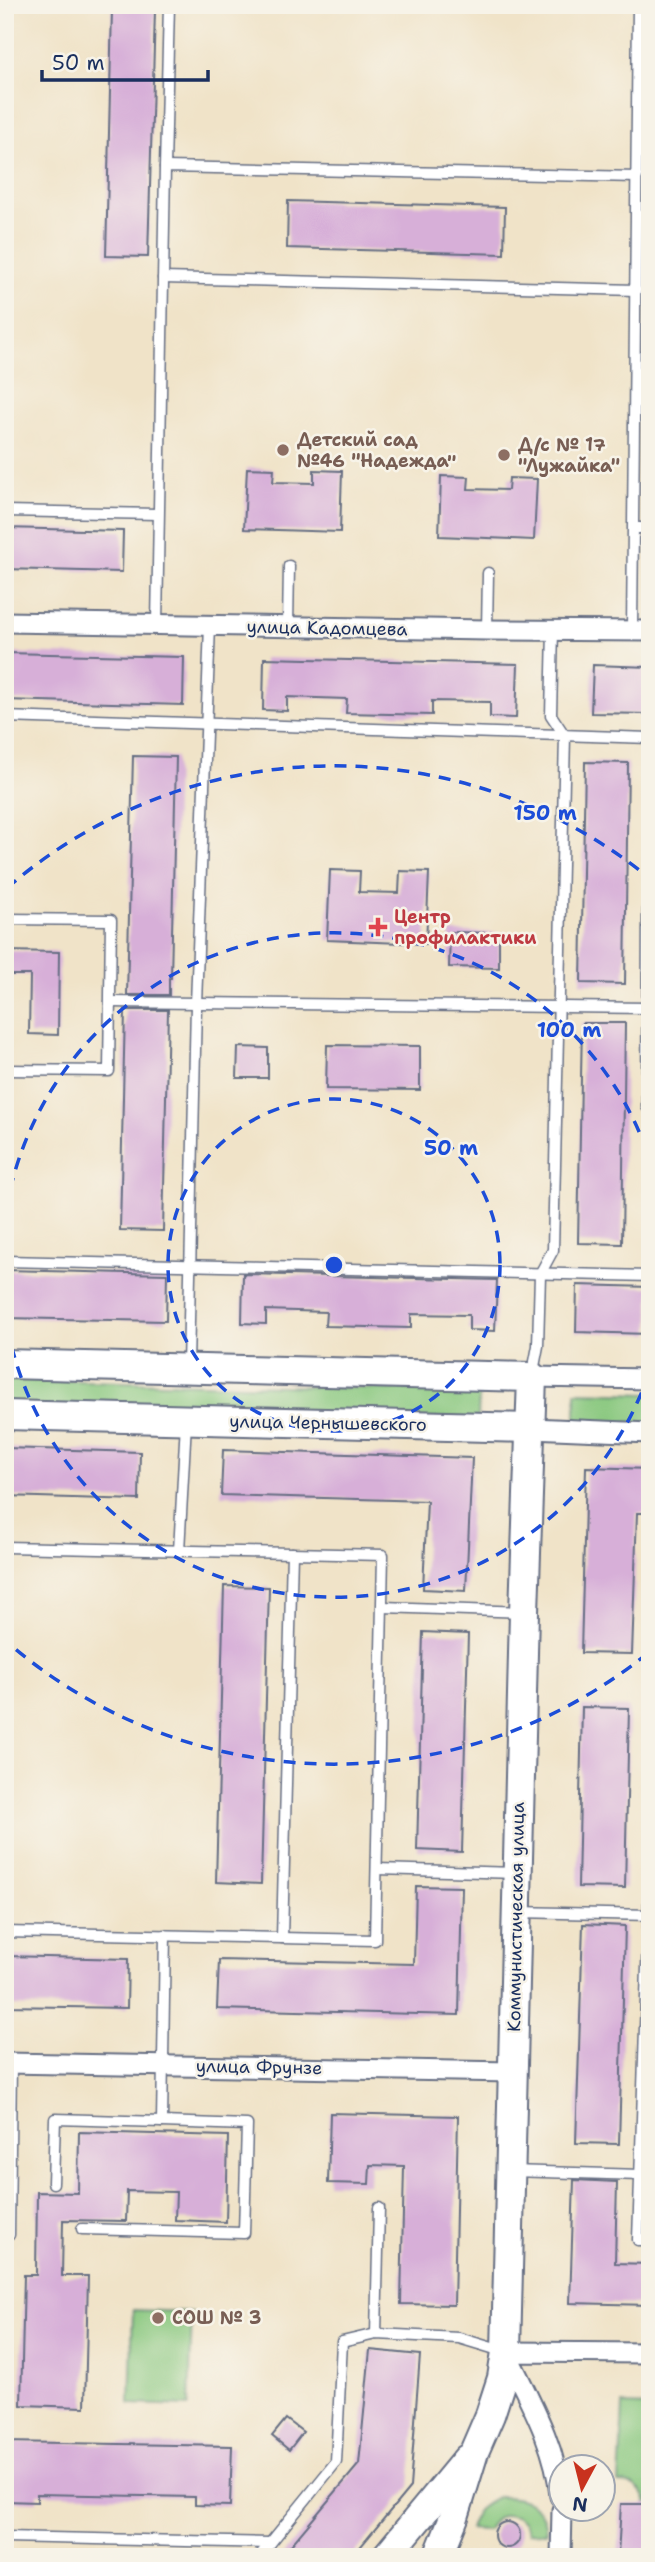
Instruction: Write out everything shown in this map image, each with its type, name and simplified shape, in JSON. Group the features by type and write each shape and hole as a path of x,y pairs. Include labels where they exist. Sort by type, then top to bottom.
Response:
{"main road":[{"path":"5,1364 532,1377"},
{"name":"Коммунистическая улица","path":"438,2557 454,2517 474,2452 490,2415 502,2378 506,2352 523,1612 532,1377"},
{"name":"улица Чернышевского","path":"5,1415 531,1428"},
{"name":"Коммунистическая улица","path":"386,2557 474,2452"}],"street":[{"name":"улица Кадомцева","path":"5,622 641,630"},
{"path":"532,1377 650,1379"},
{"name":"улица Чернышевского","path":"531,1428 650,1433"},
{"name":"улица Фрунзе","path":"8,2063 512,2072"},
{"path":"551,2454 542,2428 506,2352 650,2353"},
{"path":"561,2557 562,2524"}],"lane":[{"path":"157,625 169,5"},
{"path":"638,5 634,528 641,630"},
{"path":"165,167 637,177"},
{"path":"163,278 636,290"},
{"path":"5,512 158,514"},
{"path":"634,528 650,528"},
{"path":"288,627 289,566"},
{"path":"487,630 488,573"},
{"path":"187,1367 196,1004 210,625"},
{"path":"532,1377 538,1346 540,1274 553,1250 565,736 551,715 553,630"},
{"path":"5,717 650,738"},
{"path":"650,910 647,1107 650,1107"},
{"path":"5,919 111,920 109,1071 5,1070"},
{"path":"110,1002 648,1008"},
{"path":"5,1261 650,1276"},
{"path":"179,1551 186,1420"},
{"path":"5,1547 383,1555 375,1940 5,1932"},
{"path":"282,1938 292,1553"},
{"path":"383,1607 523,1612"},
{"path":"377,1869 517,1874"},
{"path":"650,1877 638,2240 650,2241"},
{"path":"516,1912 649,1915"},
{"path":"162,2122 165,1936"},
{"path":"5,2235 9,2235 8,2063"},
{"path":"53,2183 55,2119 247,2125 244,2233 82,2229"},
{"path":"510,2171 640,2175"},
{"path":"376,2334 379,2208"},
{"path":"259,2557 336,2462 342,2342 376,2334 459,2338 506,2352"},
{"path":"5,2537 270,2543"}],"green space":[{"path":"5,1379 479,1391 478,1420 5,1408"},
{"path":"576,1392 650,1394 650,1423 576,1421"},
{"path":"133,2310 192,2312 189,2406 130,2404"},
{"path":"623,2405 650,2406 650,2505 638,2488 619,2483"},
{"path":"498,2497 516,2498 531,2504 542,2515 546,2533 528,2532 520,2519 509,2515 497,2518 487,2530 469,2529 479,2509"}],"building":[{"path":"112,9 155,10 148,257 106,256"},
{"path":"288,201 505,207 504,254 287,248"},
{"path":"247,468 274,469 273,482 314,483 314,470 342,471 340,532 244,529"},
{"path":"441,476 469,477 468,489 508,490 509,478 537,479 534,540 439,536"},
{"path":"5,528 123,531 122,572 5,569"},
{"path":"5,653 184,657 183,705 5,700"},
{"path":"264,658 518,664 516,718 490,717 490,702 432,701 432,715 346,713 347,699 287,697 287,711 263,710"},
{"path":"593,665 650,667 650,714 591,713"},
{"path":"133,756 176,757 169,995 127,995"},
{"path":"585,762 628,763 625,984 581,983"},
{"path":"330,870 360,871 359,892 399,893 400,871 429,872 426,944 327,940"},
{"path":"450,932 499,933 499,968 449,967"},
{"path":"5,951 59,952 58,1035 29,1034 30,975 5,975"},
{"path":"125,1010 168,1010 163,1231 120,1230"},
{"path":"582,1023 625,1023 622,1244 578,1243"},
{"path":"327,1045 420,1046 420,1090 326,1089"},
{"path":"238,1047 268,1048 268,1078 237,1078"},
{"path":"5,1270 167,1274 166,1321 5,1318"},
{"path":"243,1274 497,1280 495,1331 469,1330 469,1315 411,1314 411,1328 325,1326 326,1312 266,1310 266,1324 242,1323"},
{"path":"577,1285 650,1287 650,1334 576,1332"},
{"path":"5,1448 140,1452 139,1500 5,1496"},
{"path":"223,1450 472,1458 466,1591 423,1589 427,1501 221,1495"},
{"path":"586,1467 650,1469 650,1513 637,1513 632,1654 581,1653"},
{"path":"224,1586 269,1587 261,1884 216,1882"},
{"path":"423,1632 468,1634 462,1852 417,1850"},
{"path":"582,1707 629,1708 625,1888 578,1887"},
{"path":"416,1886 462,1887 459,2015 217,2009 219,1960 414,1964"},
{"path":"583,1924 625,1926 619,2144 576,2143"},
{"path":"5,1956 128,1959 127,2008 5,2006"},
{"path":"330,2113 458,2116 454,2305 401,2304 404,2166 370,2165 369,2184 328,2183"},
{"path":"79,2132 228,2136 226,2222 175,2220 176,2192 127,2191 126,2221 63,2220 62,2276 88,2276 85,2407 21,2405 24,2275 36,2275 37,2192 78,2193"},
{"path":"574,2180 617,2182 615,2263 650,2264 650,2305 570,2303"},
{"path":"370,2350 420,2355 410,2487 352,2557 281,2557 359,2464"},
{"path":"286,2419 303,2432 289,2450 272,2436"},
{"path":"5,2442 232,2446 230,2506 195,2505 195,2497 37,2494 37,2502 5,2501"},
{"path":"621,2504 650,2504 650,2557 618,2557"},
{"path":"507,2522 516,2526 520,2535 516,2544 507,2548 498,2544 494,2535 498,2526"}],"place":[{"name":"Детский сад №46 \"Надежда\"","path":"283,450"},
{"name":"Д/с № 17 \"Лужайка\"","path":"504,455"},
{"name":"Центр профилактики","path":"378,927"},
{"name":"СОШ № 3","path":"158,2318"}]}
